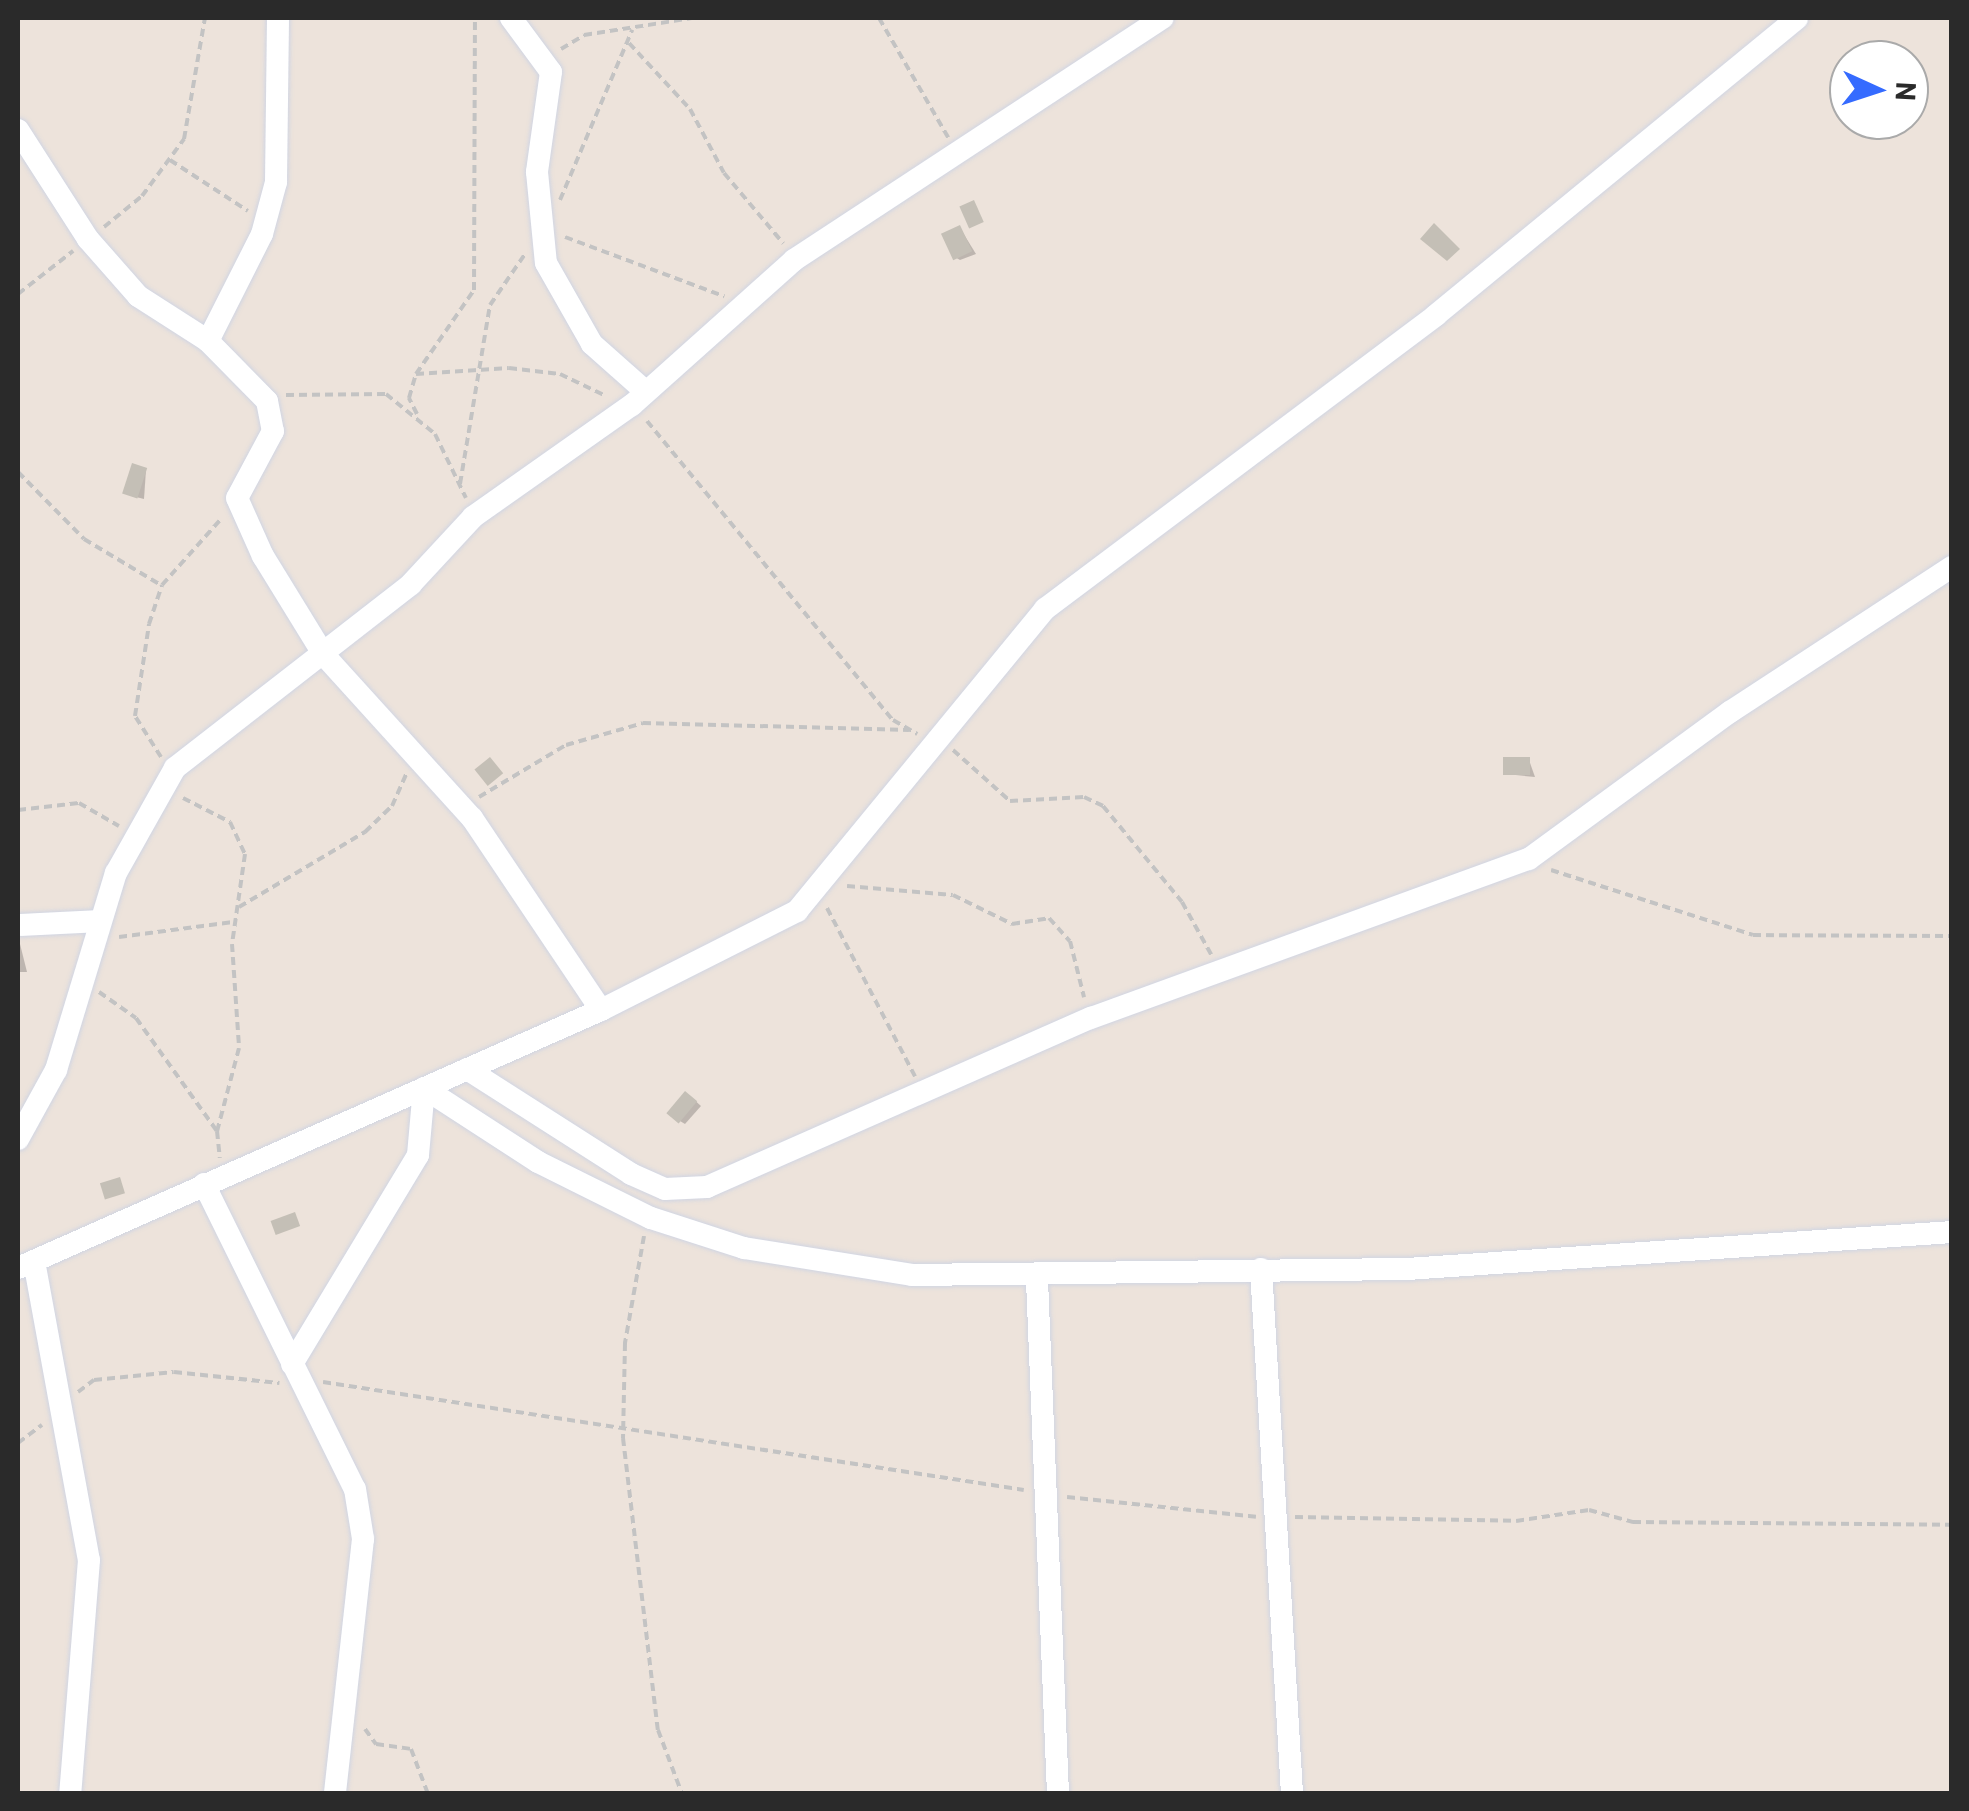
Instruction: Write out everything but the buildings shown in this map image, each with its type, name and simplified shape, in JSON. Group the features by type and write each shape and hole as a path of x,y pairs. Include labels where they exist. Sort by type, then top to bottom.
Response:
{"street":[{"path":"208,342 265,221 280,152 278,18"},
{"path":"512,18 550,72 541,233 592,344 639,399"},
{"path":"18,1139 56,1070 100,921 136,834 170,776 324,655 473,517 639,399 753,304 794,260 1163,18"},
{"path":"70,1794 92,1610 65,1408 26,1265 601,1010 822,889 926,735 1084,576 1436,316 1796,18"},
{"path":"18,130 88,239 149,305 208,342 267,401 273,431 237,498 324,655 464,809 601,1010"},
{"path":"466,1069 592,1154 665,1189 736,1176 1091,1018 1529,859 1952,567"},
{"path":"21,925 100,921"},
{"path":"424,1088 538,1162 651,1218 799,1260 1037,1280 1260,1269 1407,1269 1952,1232"},
{"path":"298,1374 418,1155 424,1088"},
{"path":"212,1181 298,1374 355,1490 362,1539 335,1794"},
{"path":"1260,1269 1292,1794"},
{"path":"1037,1280 1041,1496 1058,1794"}],"path":[{"path":"18,294 88,239 170,160 192,114 205,18"},
{"path":"473,517 460,484 409,398 416,374 474,290 475,18"},
{"path":"550,72 567,41 692,18"},
{"path":"879,18 956,155"},
{"path":"460,484 494,289 541,233 587,153 632,30"},
{"path":"628,42 690,108 724,173 760,205 794,260"},
{"path":"170,160 265,221"},
{"path":"541,233 676,284 753,304"},
{"path":"416,374 482,370 560,374 639,399 926,735 1010,801 1084,797 1103,806 1182,902 1218,969"},
{"path":"267,401 340,390 386,394 417,414"},
{"path":"18,472 84,539 162,586"},
{"path":"212,1181 217,1130 239,1048 235,922 247,872 238,829 170,776 147,744 135,716 162,586 237,498"},
{"path":"464,809 566,745 643,724 926,735"},
{"path":"239,908 382,817 415,755"},
{"path":"18,810 79,803 136,834"},
{"path":"1529,859 1753,935 1952,936"},
{"path":"923,1094 822,889 952,895 1012,924 1049,918 1070,941 1091,1018"},
{"path":"92,950 141,932 235,922"},
{"path":"84,978 136,1018 217,1130"},
{"path":"651,1218 633,1276 622,1425 658,1730 682,1794"},
{"path":"65,1408 94,1380 112,1377 174,1372 298,1374 1041,1496 1277,1517 1516,1521 1589,1510 1633,1522 1952,1525"},
{"path":"346,1700 370,1739 411,1749 428,1794"}]}
